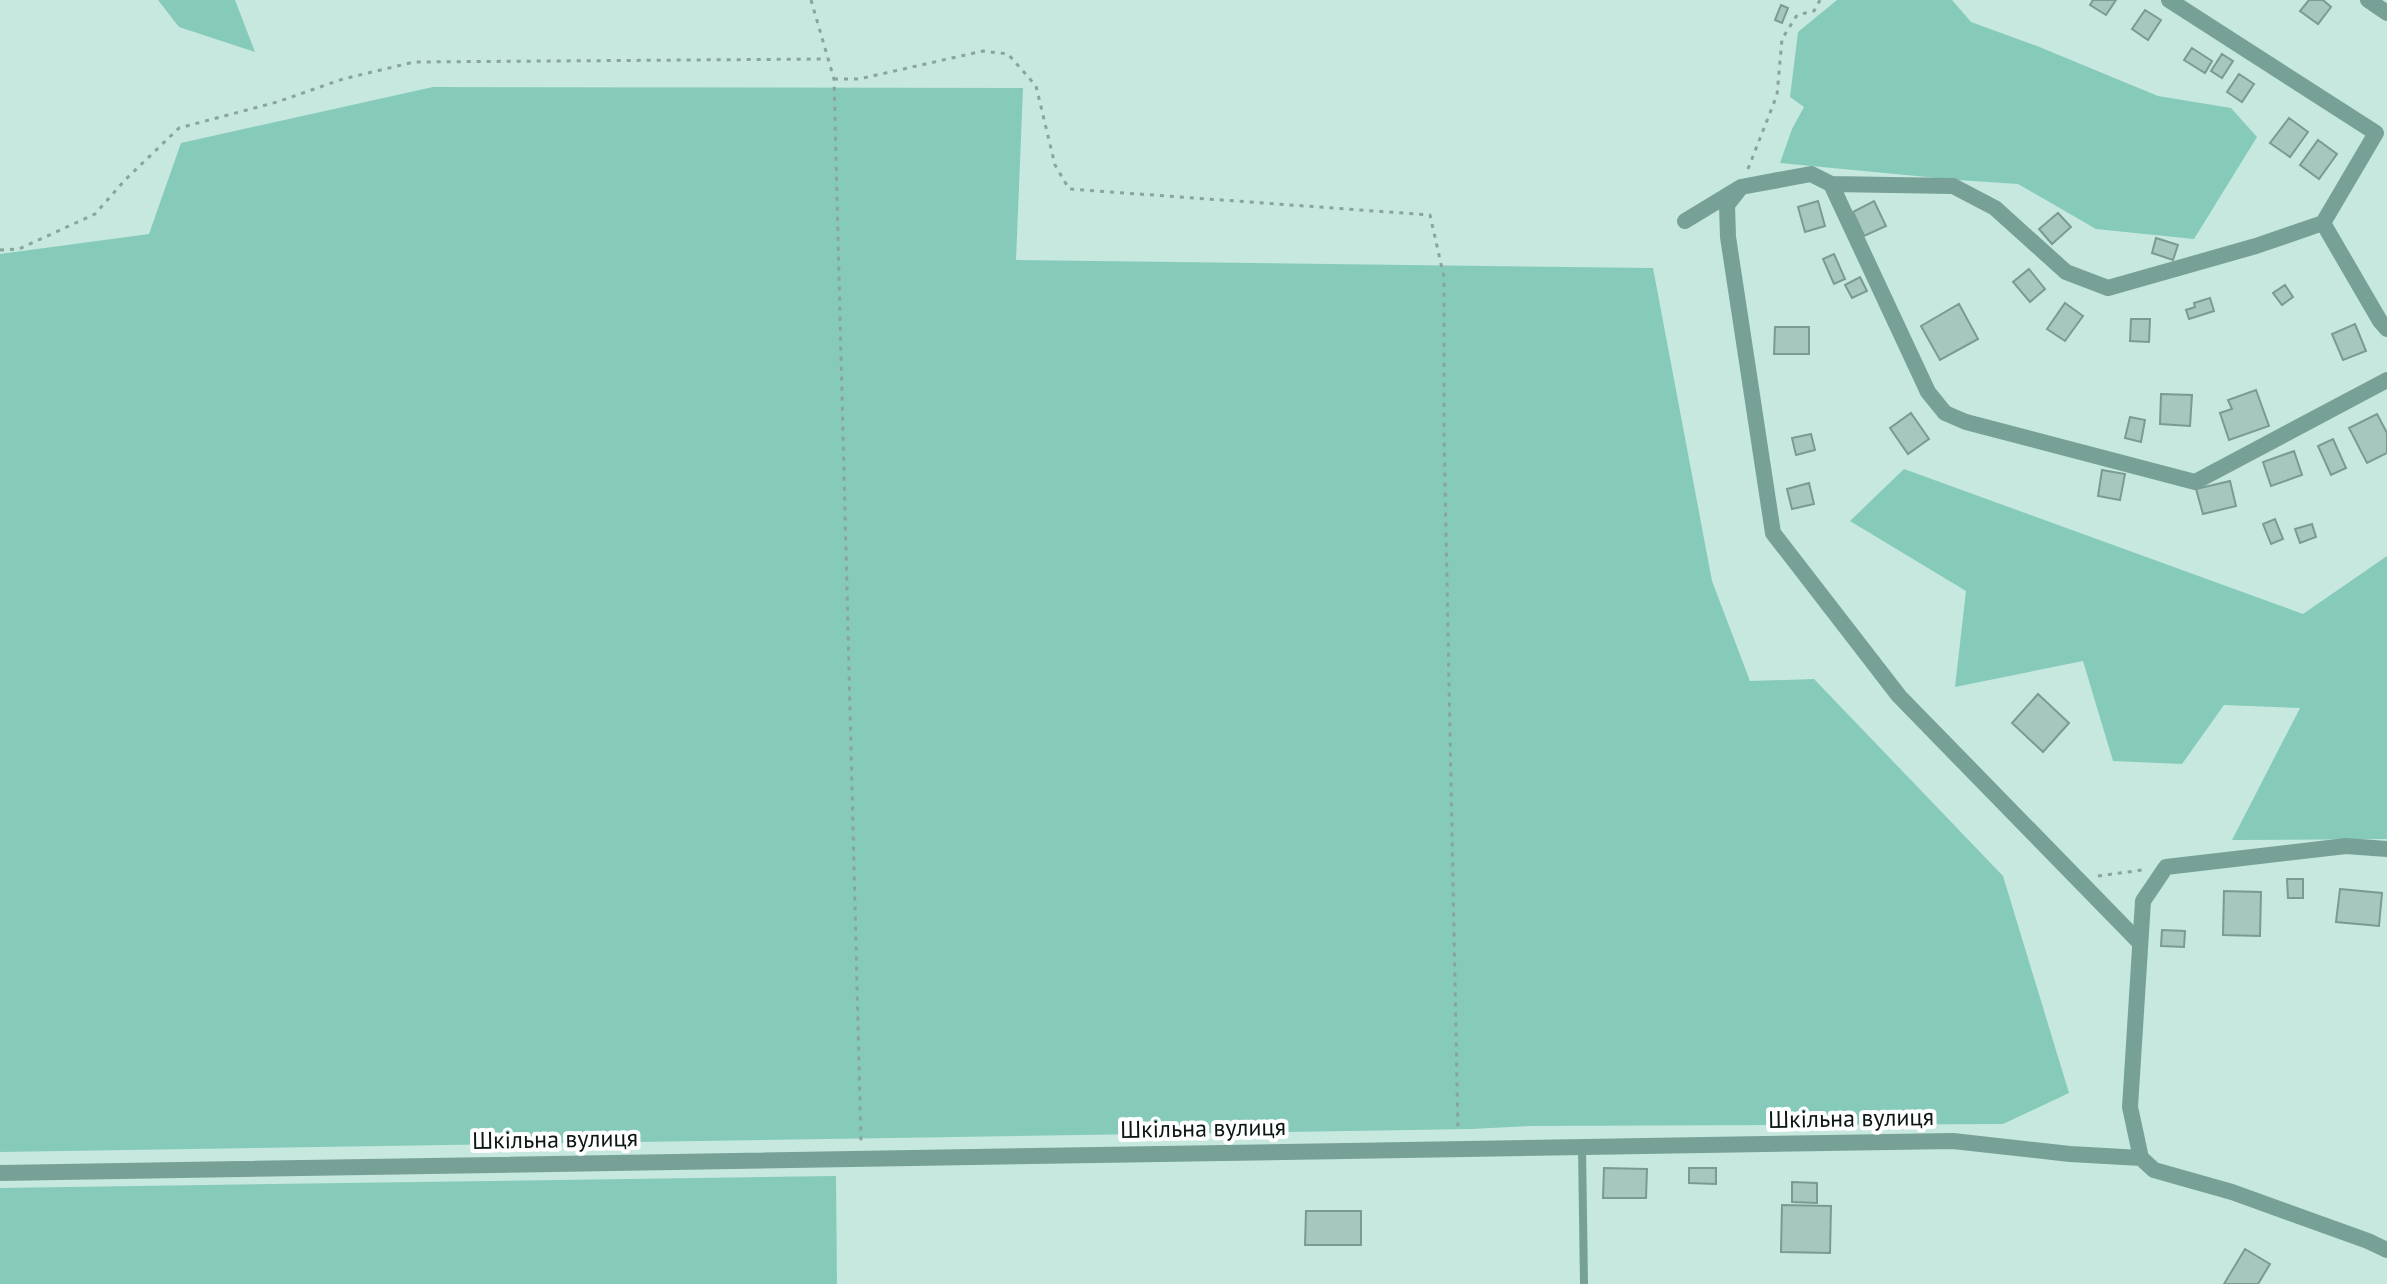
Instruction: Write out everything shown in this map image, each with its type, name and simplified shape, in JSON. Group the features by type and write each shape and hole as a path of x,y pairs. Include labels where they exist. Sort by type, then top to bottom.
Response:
{"street":[{"path":"1685,221 1741,187 1811,174 1831,184 1953,186 1995,208 2066,272 2108,288 2256,246 2323,223 2381,130 2169,0"},
{"path":"2368,0 2387,13"},
{"path":"1831,184 1928,392 1945,413 1966,422 2195,482 2387,380"},
{"path":"1741,187 1727,205 1728,237 1773,533 1899,696 2140,943"},
{"path":"2323,223 2387,329"},
{"path":"2141,1158 2130,1107 2143,901 2166,867 2346,846 2387,849"},
{"name":"Шкільна вулиця","path":"0,1173 1953,1141 2070,1154 2141,1158 2154,1170 2232,1192 2387,1250"}],"lane":[{"path":"1582,1146 1584,1284"}],"path":[{"path":"811,0 834,79 861,1158"},
{"path":"1741,187 1777,95 1782,39 1797,15 1814,11 1820,0"},
{"path":"834,79 859,79 983,51 1008,54 1036,86 1055,165 1069,189 1430,215 1444,277 1444,433 1458,1148"},
{"path":"0,250 19,249 95,214 179,128 277,102 343,79 414,62 828,59"},
{"path":"2078,878 2166,867"}],"green space":[{"path":"158,0 235,0 255,52 179,27"},
{"path":"1837,0 1952,0 1971,22 2158,96 2231,108 2257,137 2194,239 2096,229 2018,184 1780,163 1804,107 1790,97 1798,32"},
{"path":"433,87 1023,88 1016,260 1653,268 1712,581 1750,681 1814,679 2003,876 2069,1093 2003,1124 1531,1126 0,1152 0,254 149,234 181,143"},
{"path":"1904,469 2303,614 2387,556 2387,839 2232,840 2300,708 2224,705 2182,764 2113,761 2083,661 1955,687 1966,591 1850,521"},
{"path":"836,1176 837,1284 0,1284 0,1188"}],"building":[{"path":"2093,0 2116,0 2106,15 2090,5"},
{"path":"2309,0 2323,0 2331,7 2318,24 2300,11"},
{"path":"1781,5 1788,8 1782,23 1775,20"},
{"path":"2145,10 2161,20 2148,40 2132,29"},
{"path":"2192,48 2212,61 2205,73 2184,60"},
{"path":"2222,54 2233,61 2222,78 2211,71"},
{"path":"2239,74 2254,84 2242,102 2227,92"},
{"path":"2289,118 2308,132 2290,157 2270,143"},
{"path":"2318,140 2337,154 2319,179 2300,165"},
{"path":"1818,201 1825,226 1805,232 1798,207"},
{"path":"1874,201 1886,226 1864,236 1853,212"},
{"path":"2058,213 2071,227 2052,244 2039,229"},
{"path":"2156,238 2178,245 2173,260 2152,253"},
{"path":"1834,254 1845,279 1834,284 1823,259"},
{"path":"2029,269 2045,289 2030,302 2013,282"},
{"path":"1860,277 1867,291 1852,298 1845,285"},
{"path":"2285,285 2293,297 2282,305 2273,293"},
{"path":"2210,298 2214,311 2189,319 2186,310 2195,307 2194,303"},
{"path":"2065,303 2083,316 2065,341 2047,329"},
{"path":"1959,304 1978,339 1940,360 1921,326"},
{"path":"2131,319 2150,319 2149,342 2130,341"},
{"path":"2355,324 2366,351 2343,360 2332,334"},
{"path":"1775,327 1809,327 1809,354 1774,354"},
{"path":"2256,390 2269,426 2229,440 2220,413 2232,409 2228,400"},
{"path":"2161,394 2192,395 2190,426 2160,424"},
{"path":"1911,413 1929,439 1908,454 1890,428"},
{"path":"2377,414 2387,433 2387,453 2367,463 2349,428"},
{"path":"2130,417 2145,420 2141,442 2125,438"},
{"path":"1811,434 1815,450 1796,455 1792,438"},
{"path":"2333,439 2346,468 2331,475 2318,446"},
{"path":"2294,451 2302,475 2271,486 2263,462"},
{"path":"2102,470 2125,474 2120,500 2098,496"},
{"path":"2230,481 2236,506 2203,514 2196,489"},
{"path":"1809,483 1814,504 1792,509 1787,489"},
{"path":"2275,519 2283,539 2271,544 2263,524"},
{"path":"2312,524 2316,537 2300,543 2295,529"},
{"path":"2038,694 2069,723 2043,752 2012,723"},
{"path":"2287,879 2303,879 2303,898 2288,898"},
{"path":"2340,889 2382,893 2379,926 2336,922"},
{"path":"2224,891 2261,892 2260,936 2223,935"},
{"path":"2162,930 2185,931 2184,947 2161,946"},
{"path":"1604,1168 1647,1169 1646,1198 1603,1198"},
{"path":"1689,1168 1716,1168 1716,1184 1689,1183"},
{"path":"1792,1182 1817,1183 1817,1203 1792,1202"},
{"path":"1782,1205 1831,1206 1830,1253 1781,1252"},
{"path":"1306,1211 1361,1211 1361,1245 1305,1245"},
{"path":"2245,1249 2270,1264 2258,1284 2224,1284"}]}
